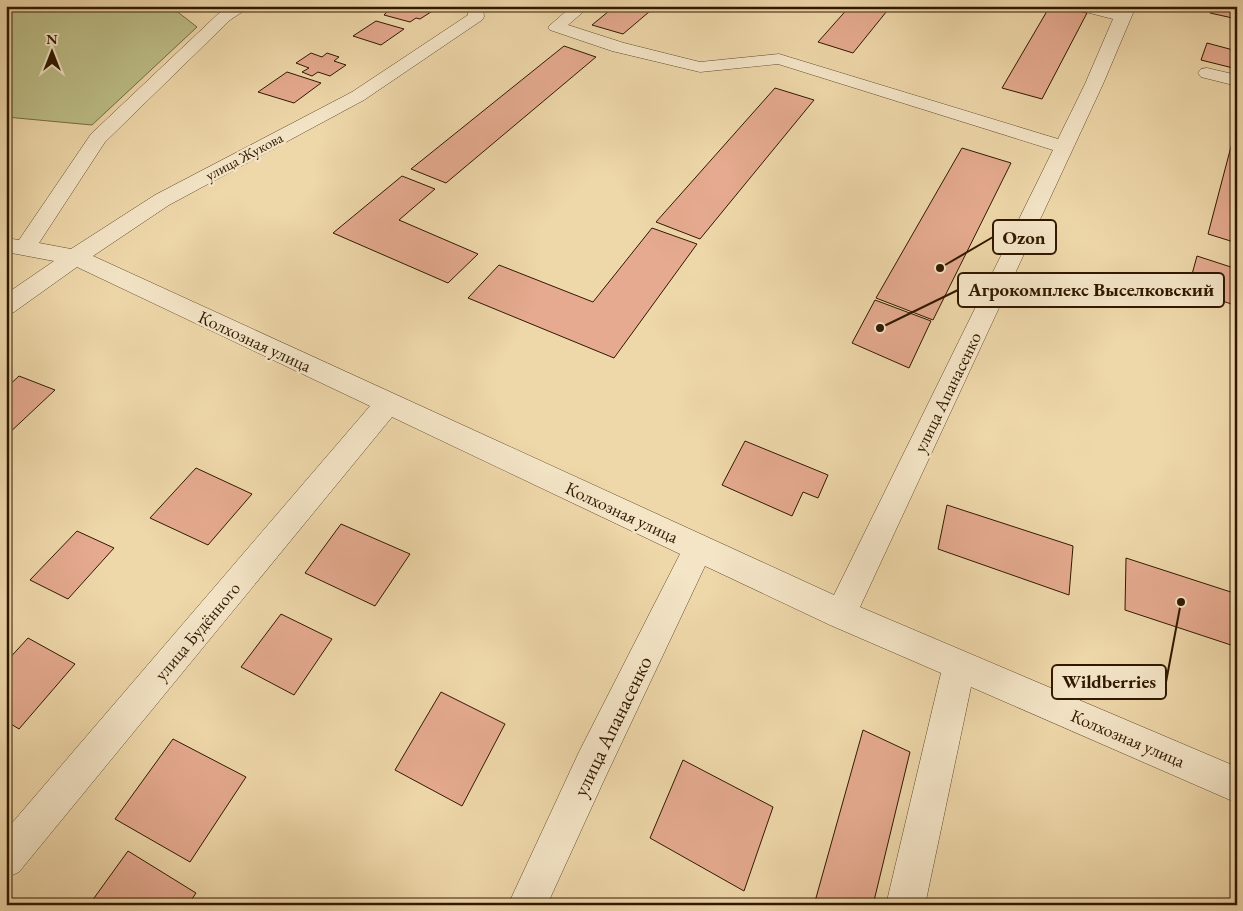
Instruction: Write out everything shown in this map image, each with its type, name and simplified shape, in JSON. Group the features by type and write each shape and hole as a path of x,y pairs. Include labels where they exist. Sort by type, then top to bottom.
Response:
{"street":[{"path":"16,247 98,138 218,12 243,6"},
{"name":"улица Жукова","path":"6,306 75,257 162,200 358,96 476,17 475,6"},
{"path":"582,6 556,26 618,47 700,68 779,59 1064,147"},
{"path":"1080,6 1125,11"},
{"name":"улица Апанасенко","path":"841,614 1094,84 1125,11"},
{"path":"1207,73 1237,81"},
{"name":"Колхозная улица","path":"16,247 75,257 841,614 1237,785"},
{"name":"улица Будённого","path":"6,859 388,403"},
{"name":"улица Апанасенко","path":"527,905 592,764 699,547"},
{"path":"905,905 959,665"}],"green space":[{"path":"6,6 170,6 197,27 92,125 6,117"}],"building":[{"path":"392,6 422,6 434,10 420,19 416,18 410,22 384,15"},
{"path":"615,6 656,6 623,34 592,25"},
{"path":"850,6 891,6 853,53 818,42"},
{"path":"1050,6 1087,13 1042,99 1002,88"},
{"path":"1212,6 1237,9 1237,19 1210,13"},
{"path":"376,21 404,29 381,45 353,36"},
{"path":"1207,43 1237,51 1237,69 1201,60"},
{"path":"564,46 596,57 446,183 411,169"},
{"path":"311,53 322,57 327,53 339,57 334,61 346,65 330,76 318,72 312,76 302,72 309,68 296,63"},
{"path":"287,72 321,83 294,103 258,92"},
{"path":"775,88 814,100 700,239 656,222"},
{"path":"1233,139 1237,140 1237,243 1208,234"},
{"path":"962,148 1011,163 933,320 876,298"},
{"path":"402,176 435,189 399,220 478,254 448,283 333,233"},
{"path":"652,228 697,244 614,358 468,298 499,265 593,302"},
{"path":"1197,256 1237,269 1237,306 1188,289"},
{"path":"875,300 931,321 909,368 852,343"},
{"path":"19,376 55,390 6,436 6,388"},
{"path":"745,441 828,475 818,498 803,492 792,516 722,485"},
{"path":"196,468 252,494 208,545 150,518"},
{"path":"947,505 1073,546 1069,595 938,549"},
{"path":"341,524 410,554 375,606 305,573"},
{"path":"77,531 114,548 68,599 30,580"},
{"path":"1126,558 1237,594 1237,647 1125,610"},
{"path":"281,614 332,639 294,695 241,667"},
{"path":"28,638 75,664 19,729 6,721 6,662"},
{"path":"441,692 505,724 462,806 395,770"},
{"path":"863,730 910,752 873,905 814,905"},
{"path":"173,739 246,777 190,862 115,819"},
{"path":"683,760 773,807 744,891 650,838"},
{"path":"128,851 196,893 188,905 89,905"}],"place":[{"name":"Ozon","path":"940,268"},
{"name":"Агрокомплекс Выселковский","path":"880,328"},
{"name":"Wildberries","path":"1181,602"}]}
